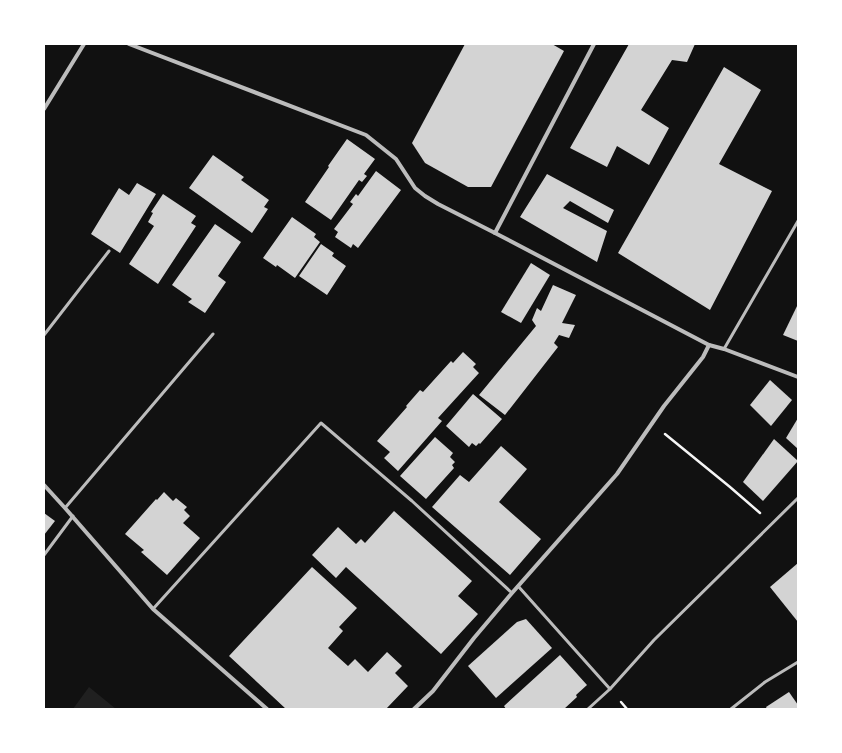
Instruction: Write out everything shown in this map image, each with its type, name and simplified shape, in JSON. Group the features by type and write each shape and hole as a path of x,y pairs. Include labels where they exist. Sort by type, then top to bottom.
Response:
{"street":[{"path":"44,109 84,44"},
{"path":"129,44 366,135 396,159 415,188 438,204 709,345 724,349 798,377"},
{"path":"496,233 594,44"},
{"path":"414,709 433,690 512,593 617,474 664,406 703,358 709,345"},
{"path":"44,485 153,609 267,709"}],"lane":[{"path":"724,349 798,221"},
{"path":"44,335 109,251"},
{"path":"65,508 213,334"},
{"path":"153,609 321,423 412,502 512,593"},
{"path":"588,709 610,689 654,640 798,498"},
{"path":"44,555 72,516"},
{"path":"518,586 610,689"},
{"path":"731,709 765,682 798,662"}],"path":[{"path":"652,424 772,523"}],"shaded area":[{"path":"89,687 116,709 73,709"}],"building":[{"path":"465,44 552,44 564,51 491,187 468,187 425,163 412,143"},
{"path":"629,44 695,44 687,62 672,60 641,110 669,128 649,165 617,146 607,167 570,148"},
{"path":"724,67 761,90 719,164 772,191 710,310 618,253"},
{"path":"347,139 375,159 364,174 367,176 362,182 359,180 331,220 305,202"},
{"path":"213,155 244,177 241,180 269,200 264,207 268,209 252,233 189,188"},
{"path":"376,171 401,190 358,248 353,244 351,248 335,237 338,232 334,229 353,204 350,202 356,194 358,196"},
{"path":"547,174 614,210 608,223 570,201 563,208 607,231 597,262 520,217"},
{"path":"137,183 156,194 120,253 91,234 119,188 129,195"},
{"path":"163,194 196,216 191,223 196,226 158,284 129,264 154,226 148,222 153,213 151,212"},
{"path":"292,217 316,234 314,237 320,242 295,278 277,265 276,267 263,258"},
{"path":"215,224 241,242 218,276 226,282 205,313 188,302 192,299 172,285"},
{"path":"321,244 334,253 332,256 346,266 327,295 299,276"},
{"path":"531,263 550,275 521,323 501,312"},
{"path":"553,285 576,295 562,323 575,325 569,338 559,335 554,343 558,347 505,415 479,395 536,326 532,320 537,308 541,311"},
{"path":"798,304 798,341 783,335"},
{"path":"463,352 476,364 473,367 479,373 438,418 442,421 398,471 384,458 390,452 377,441 420,390 423,392 451,361 453,363"},
{"path":"770,380 792,400 771,426 750,405"},
{"path":"473,394 502,419 480,444 479,443 476,446 472,443 469,447 446,426"},
{"path":"798,418 798,449 786,438"},
{"path":"435,437 453,453 450,457 455,462 452,465 454,468 426,499 400,476"},
{"path":"774,439 798,461 763,501 743,482"},
{"path":"501,446 527,469 499,502 541,539 510,575 432,507 460,475 469,482"},
{"path":"164,492 173,501 176,498 187,507 184,510 190,516 183,523 200,538 167,575 141,552 144,550 125,534"},
{"path":"394,511 472,581 458,596 478,614 441,654 346,567 336,578 312,555 338,527 356,544 361,539 365,543"},
{"path":"44,513 55,521 44,535"},
{"path":"798,563 798,622 770,587"},
{"path":"312,567 357,608 339,627 343,631 328,648 348,666 355,659 368,672 387,652 402,666 395,673 408,686 386,709 286,709 229,656"},
{"path":"526,619 552,648 496,698 468,666 517,622"},
{"path":"560,655 587,685 576,695 577,697 564,709 506,709 504,706"},
{"path":"789,692 798,705 798,709 767,709 766,707"}]}
